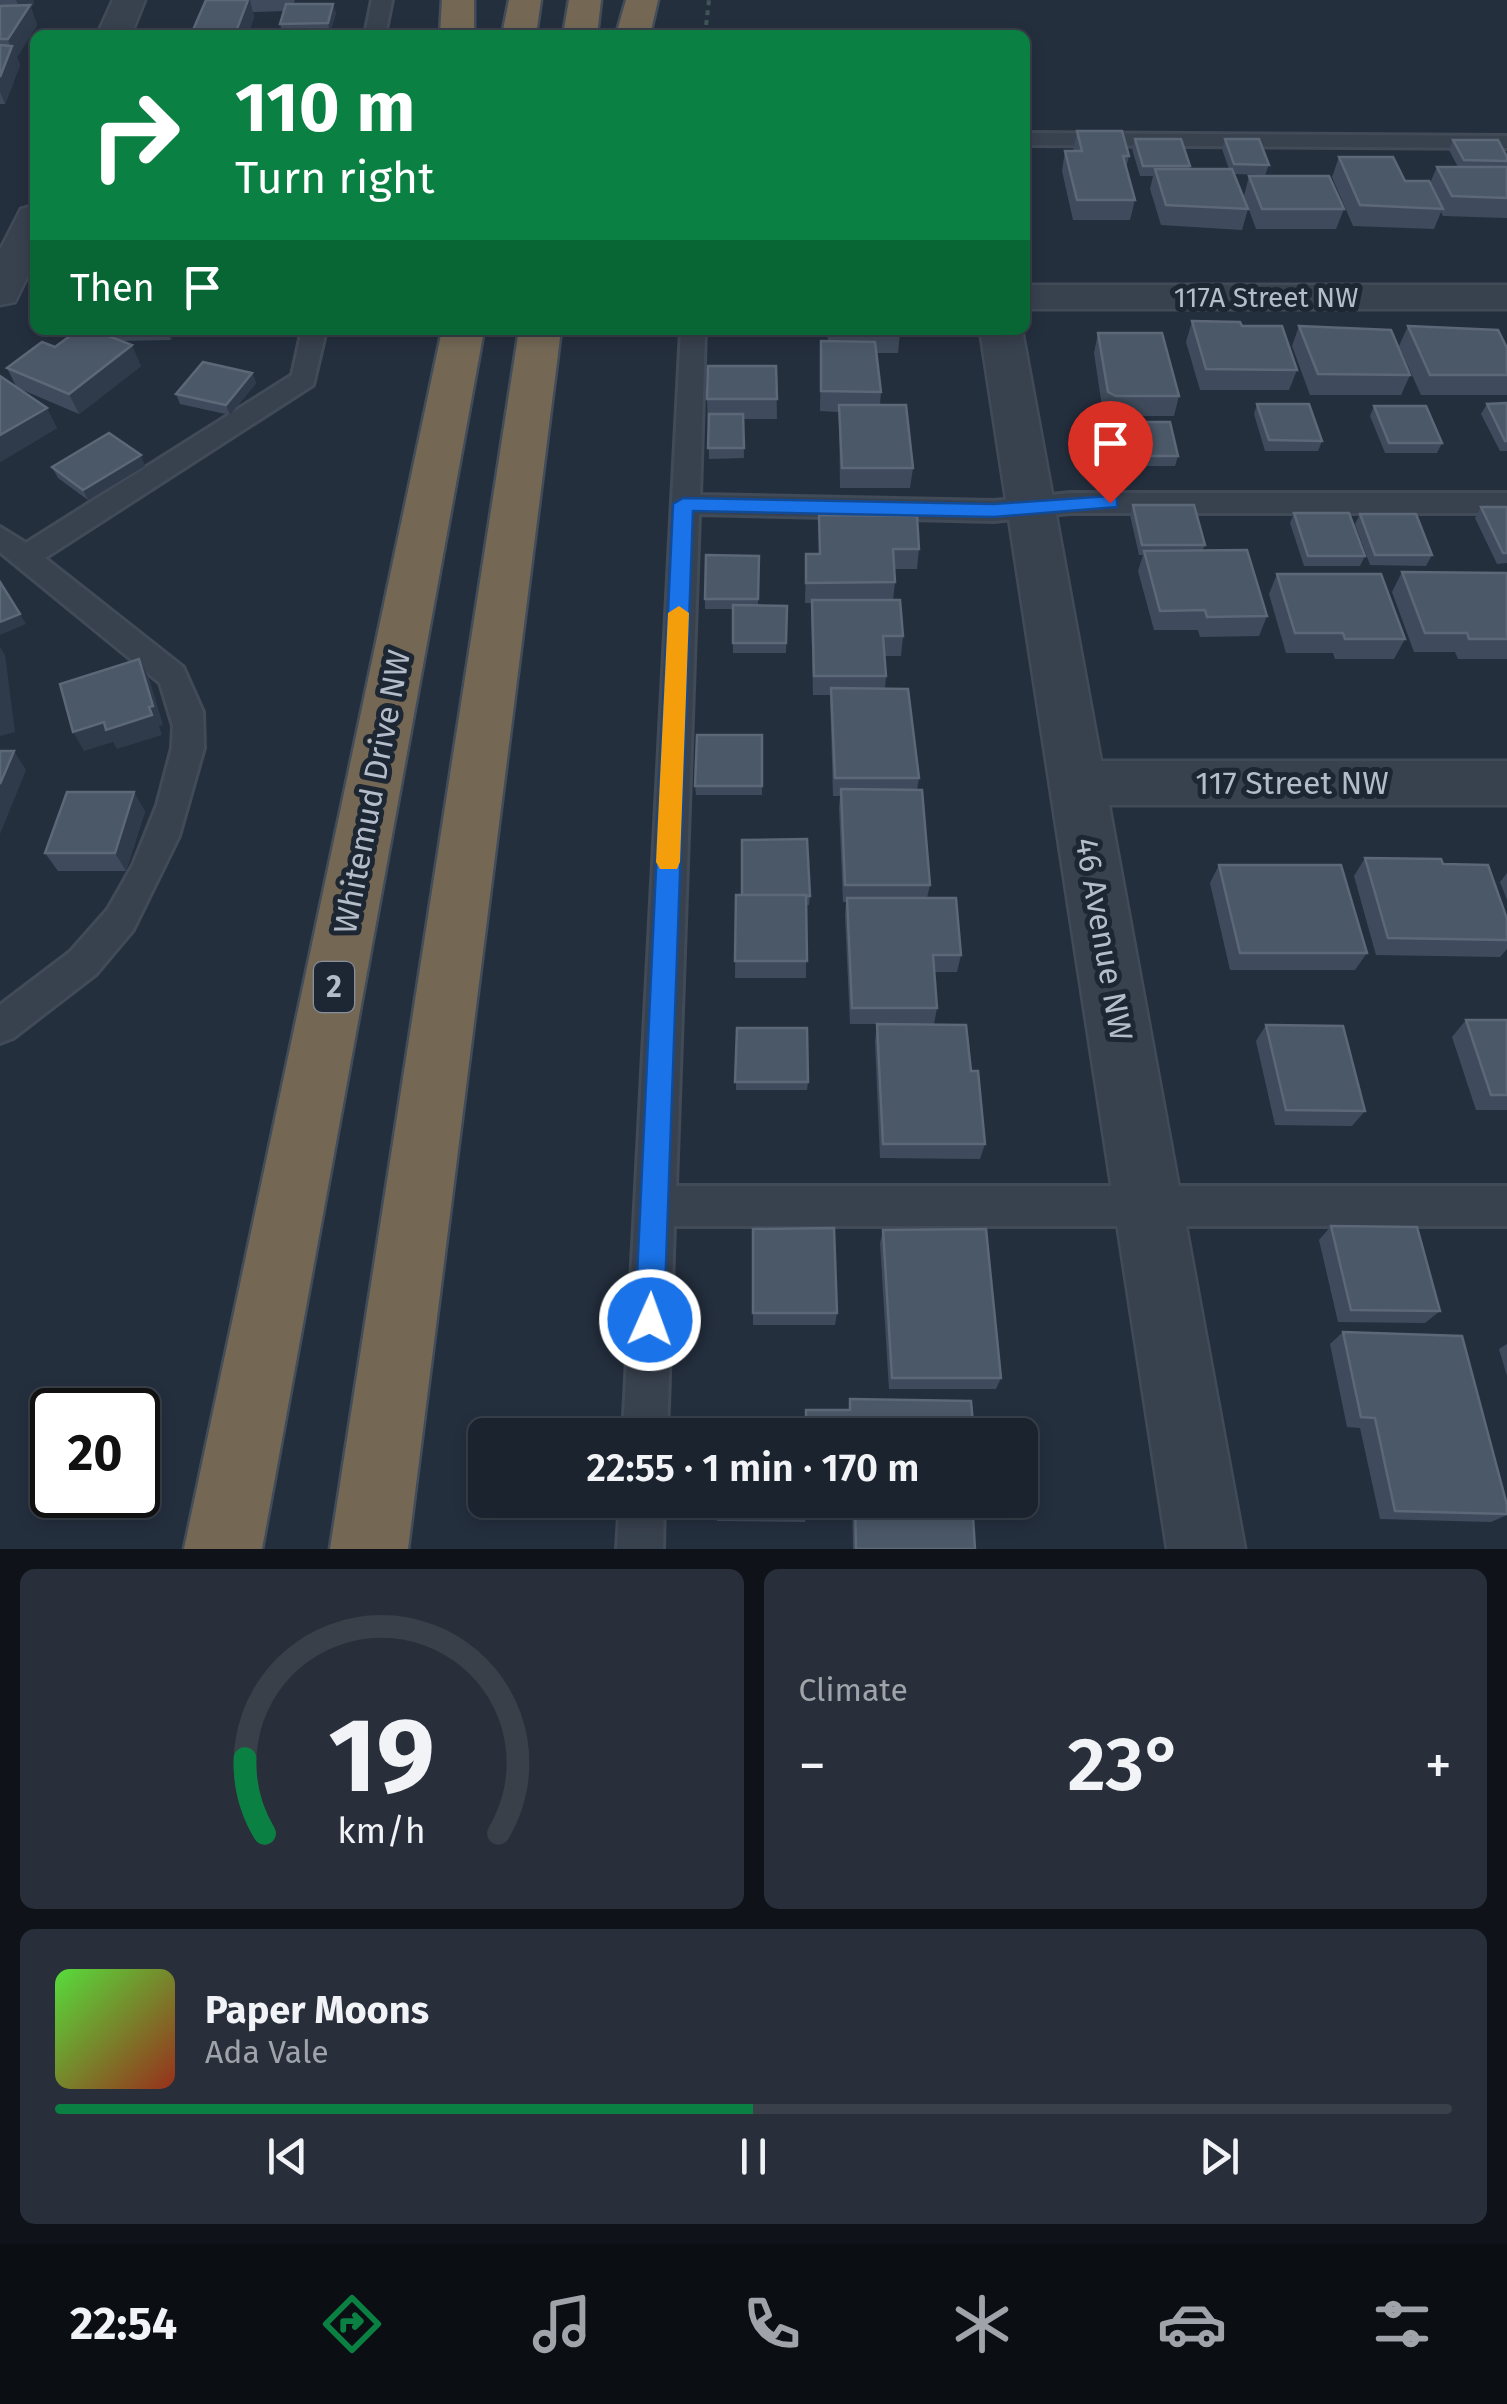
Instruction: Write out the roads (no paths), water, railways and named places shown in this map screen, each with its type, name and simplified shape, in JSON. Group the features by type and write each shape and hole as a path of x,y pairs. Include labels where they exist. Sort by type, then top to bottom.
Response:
{"highway":[{"path":"457,30 458,0"},
{"path":"520,30 525,0"},
{"path":"581,30 585,0"},
{"path":"635,30 642,0"},
{"path":"444,425 448,335"},
{"name":"Whitemud Drive NW","path":"223,1549 461,335"},
{"path":"369,1549 539,335"},
{"path":"528,415 554,335"}],"street":[{"path":"116,30 129,0"},
{"path":"0,292 30,228"},
{"name":"117A Street NW","path":"1030,298 1507,297"},
{"name":"46 Avenue NW","path":"1002,335 1206,1549"},
{"name":"117 Street NW","path":"1078,783 1507,783"}],"lane":[{"path":"376,30 382,0"},
{"path":"1030,139 1507,142"},
{"path":"0,1026 80,965 129,910 149,872 187,759 190,726 172,675 13,547 304,378 313,335"},
{"path":"646,1418 693,335"},
{"path":"683,504 994,511 1070,502 1507,504"},
{"path":"654,1206 1507,1206"},
{"path":"640,1549 641,1518"}]}
